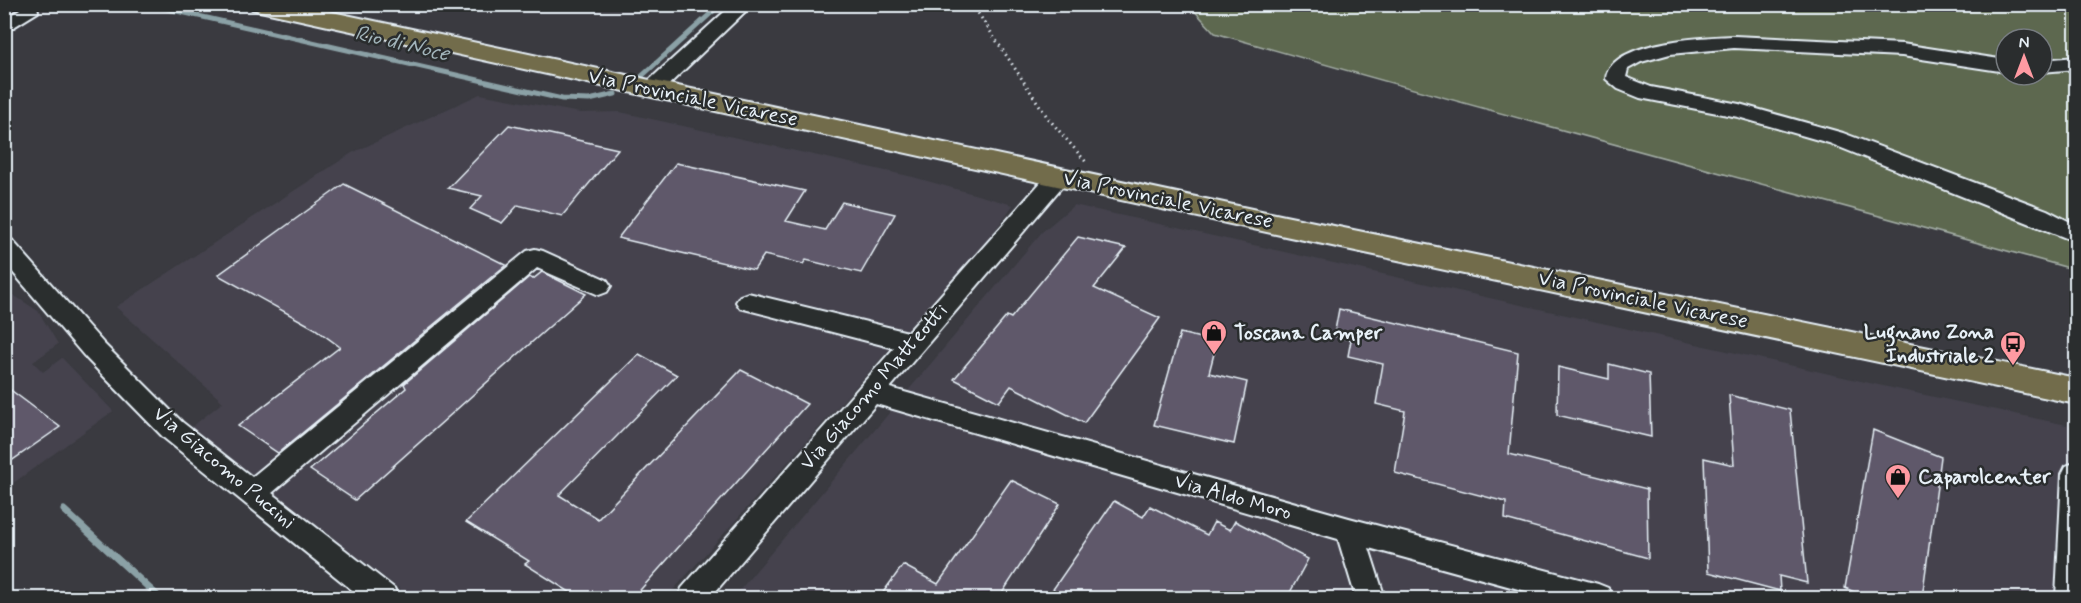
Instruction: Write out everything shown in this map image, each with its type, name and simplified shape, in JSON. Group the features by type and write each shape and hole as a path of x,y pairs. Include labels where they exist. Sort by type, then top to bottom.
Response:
{"main road":[{"name":"Via Provinciale Vicarese","path":"260,4 1058,177 2076,390"}],"street":[{"path":"4,27 29,12 30,8 26,4"},
{"path":"652,89 744,4"},
{"path":"1994,64 1904,50 1825,48 1740,40 1703,41 1660,50 1632,59 1619,66 1615,72 1616,78 1634,89 1739,111 1836,138 2039,216 2076,234"},
{"path":"2054,65 2076,63"},
{"name":"Via Giacomo Matteotti","path":"692,598 1058,177"},
{"name":"Via Giacomo Puccini","path":"4,246 126,383 173,430 384,598"},
{"path":"252,493 535,257 599,286"},
{"path":"748,302 912,343"},
{"name":"Via Aldo Moro","path":"869,392 1349,530 1598,598"},
{"path":"2070,598 2076,474"},
{"path":"1349,530 1370,598"}],"path":[{"path":"972,4 1048,117 1087,163"}],"shaded area":[{"path":"480,94 580,113 620,112 913,177 1013,205 991,236 666,598 412,598 188,430 223,402 116,307 352,153"},
{"path":"1074,205 2076,427 2076,598 733,598 1042,232"},
{"path":"4,289 38,311 58,344 33,362 43,372 62,358 113,411 5,489"}],"green space":[{"path":"1189,5 2076,5 2076,270 1215,33"}],"building":[{"path":"509,125 618,149 562,216 518,205 502,223 470,209 482,196 448,188"},
{"path":"676,163 805,191 786,221 825,230 842,202 895,214 861,273 806,260 803,264 764,255 754,270 618,238"},
{"path":"344,184 506,265 278,453 238,426 340,347 314,328 218,275"},
{"path":"1078,237 1126,248 1094,288 1160,318 1084,423 1011,386 999,402 954,379 1007,316 1011,318"},
{"path":"542,272 586,294 355,500 310,470 406,388 404,384 529,277 533,279"},
{"path":"1339,309 1518,352 1509,454 1647,489 1648,558 1505,519 1506,502 1395,473 1405,411 1376,404 1383,364 1348,356 1351,340 1334,336"},
{"path":"1180,333 1217,342 1209,373 1247,382 1234,444 1154,425"},
{"path":"639,354 677,375 559,495 598,519 741,370 807,404 633,598 579,598 525,564 529,561 466,522"},
{"path":"1609,364 1649,374 1651,437 1557,415 1558,367 1609,379"},
{"path":"4,385 60,427 4,466"},
{"path":"1729,395 1790,410 1807,583 1779,576 1780,591 1708,572 1704,458 1734,465"},
{"name":"Caparolcenter","path":"1873,430 1941,457 1922,598 1868,598 1845,588"},
{"path":"1011,480 1060,504 999,598 879,598 903,565 938,584"},
{"path":"1114,501 1143,517 1150,506 1207,535 1214,522 1230,530 1235,521 1308,559 1287,598 1047,598"}],"waterway":[{"name":"Rio di Noce","path":"146,4 562,99 589,100 615,94"},
{"name":"Rio di Noce","path":"642,76 721,4"},
{"path":"64,510 160,598"}],"place":[{"name":"Toscana Camper","path":"1214,356"},
{"name":"Lugnano Zona Industriale 2","path":"2013,367"},
{"name":"Caparolcenter","path":"1898,500"}]}
